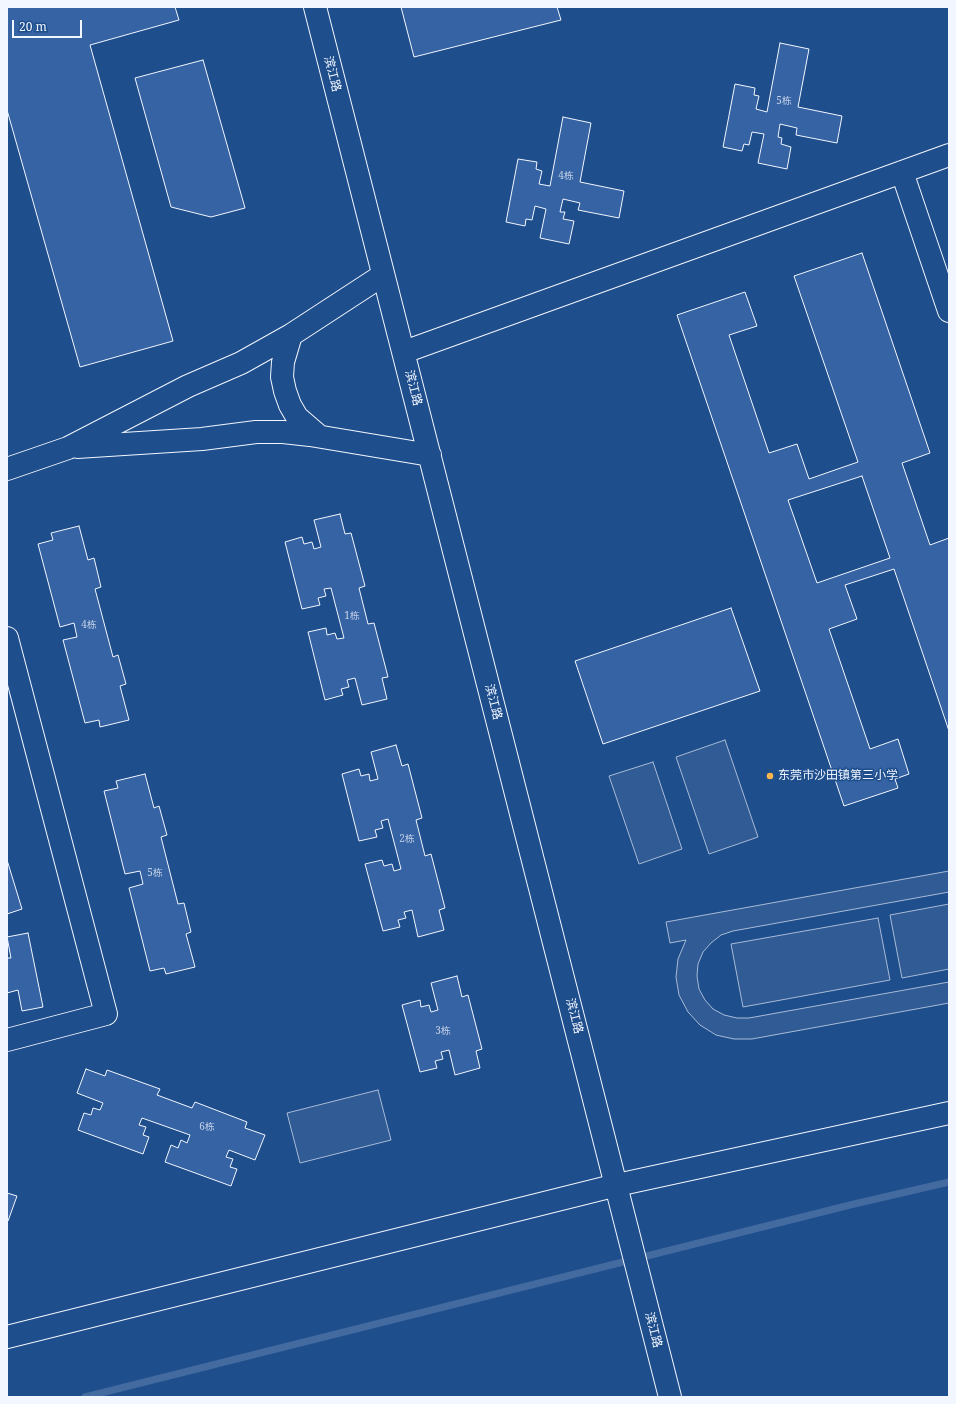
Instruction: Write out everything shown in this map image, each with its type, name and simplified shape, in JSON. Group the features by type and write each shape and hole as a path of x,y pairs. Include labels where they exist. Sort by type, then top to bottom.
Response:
{"street":[{"name":"滨江路","path":"315,7 627,1222 670,1397"},
{"path":"404,352 949,155"},
{"path":"902,172 949,311"},
{"path":"7,469 68,448 188,386 241,363 291,335 383,275"},
{"path":"291,335 283,362 282,377 285,391 290,404 298,417 319,436"},
{"path":"68,448 202,439 256,432 283,432 319,436 430,455"},
{"path":"7,638 106,1014 7,1040"},
{"path":"7,1337 617,1185 949,1113"}],"shaded area":[{"path":"725,740 758,837 709,854 676,757"},
{"path":"653,762 682,849 639,864 609,776"},
{"path":"949,871 949,892 733,931 721,935 703,952 698,964 697,976 699,989 705,1000 713,1009 724,1015 737,1018 749,1018 949,982 949,1003 752,1039 734,1039 716,1035 700,1025 688,1012 679,995 676,977 678,959 686,940 670,943 666,922"},
{"path":"949,904 949,969 902,978 890,915"},
{"path":"878,918 890,980 743,1007 731,944"},
{"path":"378,1090 391,1140 300,1163 287,1113"}],"building":[{"path":"7,7 175,7 179,20 90,45 173,341 80,367 7,110"},
{"path":"401,7 557,7 561,20 414,57"},
{"path":"780,43 809,49 798,107 842,116 837,143 796,135 797,128 780,124 778,137 782,138 781,144 791,147 787,169 758,163 764,134 752,132 749,145 744,144 742,151 723,147 735,84 755,88 754,95 759,96 756,109 767,112"},
{"path":"203,60 245,208 211,217 171,207 135,78"},
{"path":"563,117 591,123 580,182 624,191 619,218 578,210 580,203 563,199 560,212 565,212 563,219 574,221 569,244 540,238 546,209 535,206 532,220 526,219 525,226 506,222 518,159 537,162 536,169 542,171 539,184 550,186"},
{"path":"862,253 930,453 902,463 930,545 949,538 949,731 894,569 845,585 857,619 829,629 870,749 898,739 909,774 895,779 898,788 844,806 677,315 745,292 757,326 729,335 769,453 797,444 809,479 858,462 794,276","holes":["862,476 890,558 817,583 788,500"]},
{"path":"340,514 345,534 351,533 365,586 359,588 368,624 374,623 388,677 382,678 387,699 362,705 355,678 347,680 349,687 341,689 343,695 325,700 308,632 326,628 327,635 335,633 337,639 344,638 331,588 324,589 326,596 318,598 320,605 302,609 285,542 302,537 304,544 312,542 314,549 321,547 314,520"},
{"path":"79,526 88,560 94,558 101,587 95,589 113,657 118,655 126,684 120,686 129,720 100,727 99,720 85,723 63,640 77,637 74,623 60,627 38,544 53,540 51,533"},
{"path":"731,608 760,691 603,744 575,661"},
{"path":"396,745 402,766 408,764 422,818 416,820 425,856 431,854 445,908 439,910 444,930 418,937 412,910 404,912 406,918 398,920 400,927 383,931 365,864 382,860 384,866 392,864 394,871 401,869 388,819 381,821 383,828 375,830 377,837 359,841 342,774 359,769 361,776 369,774 370,781 378,779 371,752"},
{"path":"145,774 154,808 159,806 167,835 161,837 178,904 184,903 191,932 186,934 195,967 166,974 164,968 150,971 129,888 143,884 140,871 125,874 104,791 118,788 116,781"},
{"path":"7,860 22,909 7,914"},
{"path":"28,933 43,1007 22,1011 18,990 7,993 7,958 11,958 7,937"},
{"path":"457,976 462,997 468,995 482,1049 476,1051 480,1068 455,1075 449,1050 441,1052 443,1059 435,1061 437,1068 420,1072 402,1005 420,1000 421,1007 429,1005 431,1012 438,1010 431,983"},
{"path":"86,1069 105,1076 107,1070 160,1089 157,1095 192,1108 195,1102 247,1122 245,1128 265,1135 255,1160 229,1150 226,1157 233,1159 230,1167 237,1169 231,1186 165,1162 171,1145 178,1148 181,1140 187,1143 190,1135 142,1118 139,1125 146,1127 143,1135 149,1137 143,1154 78,1130 84,1113 91,1115 93,1108 100,1110 103,1103 77,1093"},
{"path":"7,1193 17,1196 8,1221 7,1220"}],"waterway":[{"path":"85,1397 850,1205 949,1182"}],"place":[{"name":"东莞市沙田镇第三小学","path":"770,776"}]}
